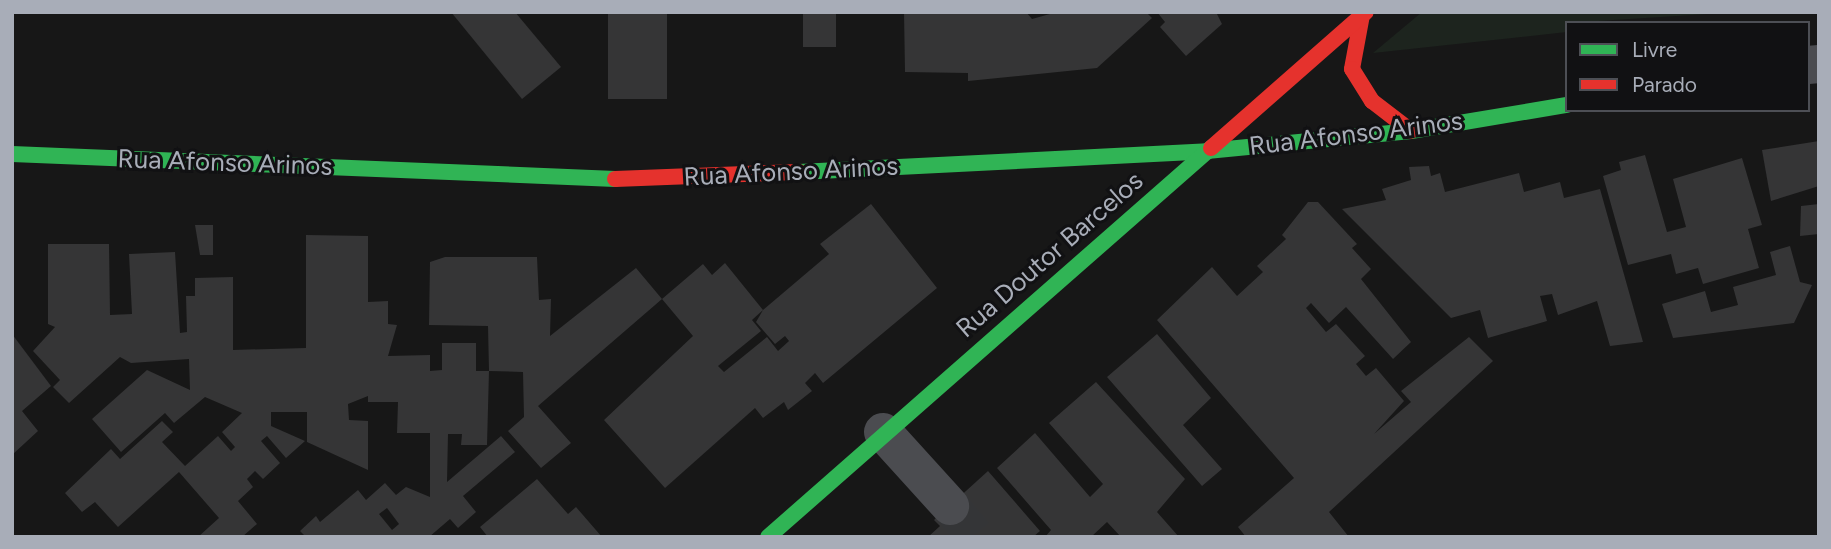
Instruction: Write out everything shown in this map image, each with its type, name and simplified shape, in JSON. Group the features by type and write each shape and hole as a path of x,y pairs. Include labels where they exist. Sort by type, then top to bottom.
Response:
{"street":[{"path":"1364,14 1353,69 1372,101 1411,131"},
{"name":"Rua Doutor Barcelos","path":"768,537 883,432 1364,14"},
{"name":"Rua Afonso Arinos","path":"12,154 632,180 1207,151 1411,131 1565,105"},
{"path":"883,432 950,506"}],"shaded area":[{"path":"1422,12 1739,12 1565,21 1565,32 1373,53"}],"building":[{"path":"451,12 515,12 561,67 522,99"},
{"path":"608,12 667,12 667,99 608,99"},
{"path":"803,12 836,12 836,47 803,47"},
{"path":"904,12 1026,12 1032,19 1057,12 1146,12 1152,18 1097,68 968,81 968,73 905,72"},
{"path":"1157,12 1216,12 1222,24 1186,56 1160,27 1165,22"},
{"path":"1819,141 1819,186 1771,201 1762,150"},
{"path":"1645,155 1667,232 1686,227 1673,179 1742,158 1762,225 1748,229 1759,268 1703,284 1698,268 1676,274 1671,254 1628,265 1603,176 1621,170 1619,162"},
{"path":"1429,166 1431,176 1440,173 1445,192 1519,173 1524,192 1560,182 1564,198 1600,189 1643,342 1610,346 1597,301 1558,315 1552,294 1540,296 1547,321 1488,338 1480,310 1451,318 1342,209 1386,200 1382,189 1411,180 1409,167"},
{"path":"1308,202 1318,202 1357,244 1352,248 1371,269 1361,279 1411,342 1393,359 1346,307 1329,323 1311,303 1306,308 1326,332 1336,324 1365,356 1356,364 1366,376 1376,368 1404,401 1374,434 1411,402 1401,391 1469,337 1493,361 1329,512 1349,537 1246,537 1238,527 1294,478 1157,320 1212,267 1237,296 1263,272 1257,266 1286,239 1282,235"},
{"path":"871,204 937,288 823,383 815,373 805,383 812,391 788,410 784,402 763,418 755,408 665,488 604,420 693,336 662,299 703,264 712,275 725,263 763,310 829,254 820,244","holes":["763,310 756,322 775,344 785,336 789,341 778,351 767,337 724,372 718,366 761,331 752,320"]},
{"path":"1819,204 1819,234 1800,236 1801,206"},
{"path":"195,225 213,225 213,255 200,255"},
{"path":"306,235 368,236 368,302 388,301 388,324 397,325 388,356 430,355 430,371 442,370 442,343 476,343 476,371 489,371 487,445 461,445 462,434 448,434 447,482 501,436 515,452 463,496 476,512 458,528 450,519 429,537 306,537 300,531 316,516 320,522 358,490 366,500 385,483 396,495 406,487 430,497 430,433 397,433 398,402 368,402 368,396 348,404 349,420 368,421 368,470 307,442 307,412 271,412 271,426 305,441 286,458 267,436 261,441 280,463 263,479 255,471 247,479 253,487 238,501 257,524 242,537 198,537 219,518 179,472 118,527 95,502 82,512 65,493 111,449 120,459 162,421 173,432 162,442 185,466 218,436 231,451 235,447 222,432 242,413 205,397 174,423 165,413 121,452 92,419 147,370 190,390 189,359 131,363 120,357 69,403 53,387 60,380 33,351 55,327 48,324 48,244 109,244 110,315 132,314 129,254 175,252 180,333 187,332 186,296 195,296 195,278 233,277 233,350 306,348","holes":["387,508 399,524 392,530 379,514"]},
{"path":"1790,246 1800,282 1812,285 1794,323 1673,338 1662,304 1705,291 1711,312 1738,305 1733,287 1776,275 1770,252"},
{"path":"445,257 537,257 539,300 551,299 550,336 636,268 662,299 538,406 571,443 541,468 508,431 524,417 523,372 489,371 488,326 429,325 430,262"},
{"path":"12,334 51,386 22,411 38,431 12,455"},
{"path":"1157,334 1211,398 1183,425 1222,469 1202,486 1107,377"},
{"path":"1096,382 1185,479 1157,512 1179,537 1121,537 1107,522 1091,537 1045,537 1051,530 997,468 1035,433 1090,497 1103,484 1049,423"},
{"path":"988,471 1040,531 1033,537 928,537 940,526 934,520"},
{"path":"537,479 568,514 576,507 602,537 488,537 480,527"}],"tunnel":[{"path":"950,506 976,537"}],"traffic: fast":[{"path":"799,172 1207,151 1411,131 1565,105"},
{"path":"768,537 1211,148"},
{"path":"12,154 615,179"}],"traffic: jam":[{"path":"1211,148 1366,12"},
{"path":"1362,15 1352,69 1372,101 1411,131"},
{"path":"615,179 799,172"}]}
